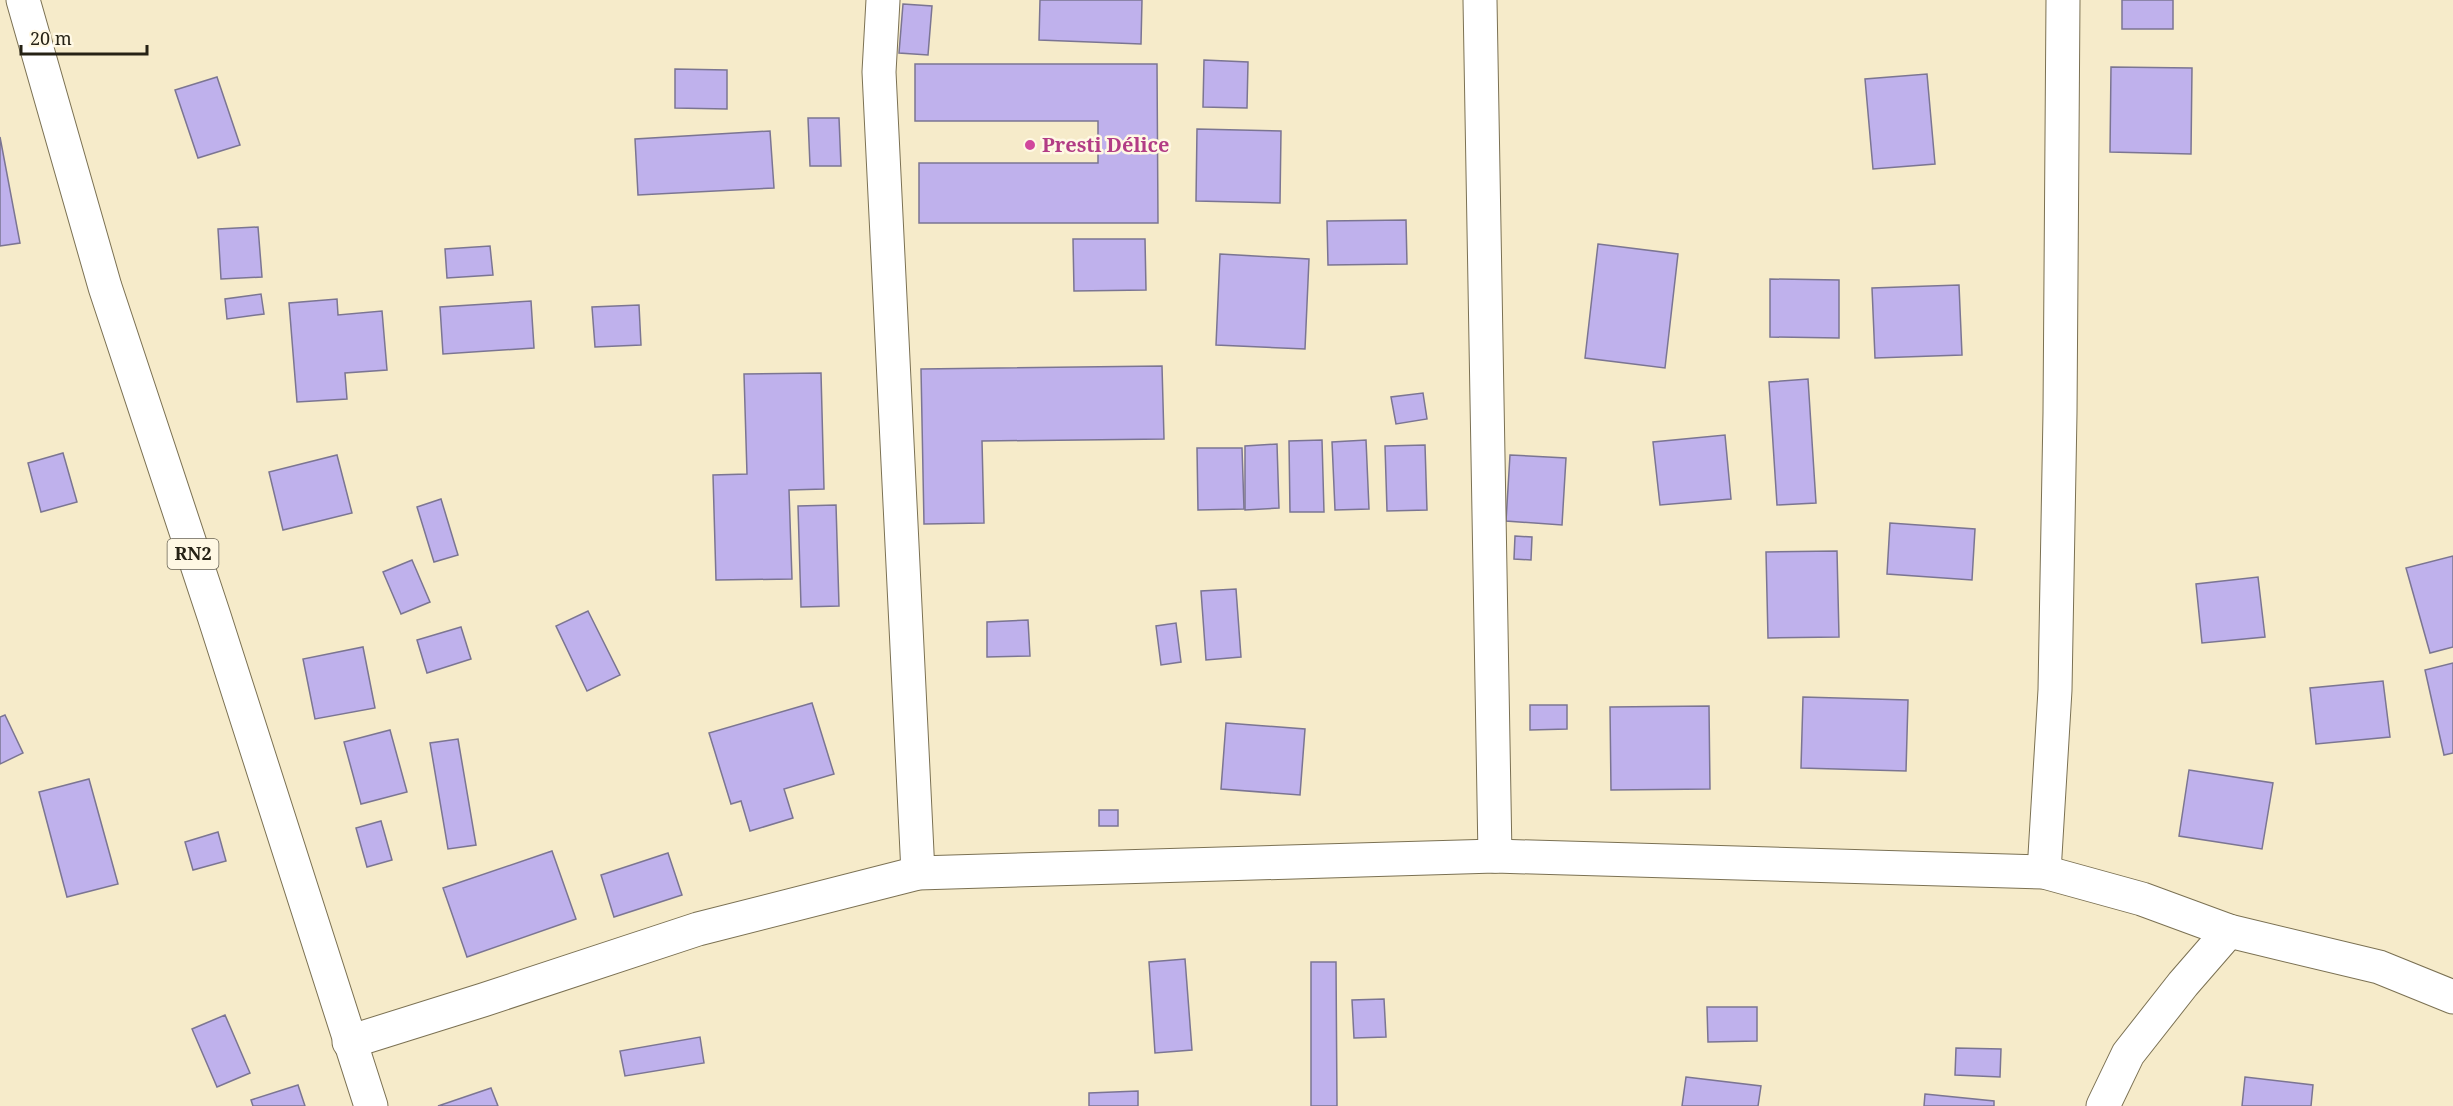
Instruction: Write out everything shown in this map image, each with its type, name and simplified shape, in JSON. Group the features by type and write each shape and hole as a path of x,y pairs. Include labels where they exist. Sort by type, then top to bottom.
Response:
{"main road":[{"name":"RN2","path":"23,0 105,287 214,616 371,1106"},
{"path":"883,0 880,84 918,873"},
{"path":"1480,0 1495,856"},
{"path":"2044,872 2055,678 2061,389 2063,0"},
{"path":"349,1042 698,929 918,873 1495,856 2044,872 2142,899 2229,932 2379,967 2453,997"},
{"path":"2103,1106 2128,1054 2183,984 2229,932"}],"building":[{"path":"1040,0 1142,0 1141,44 1039,40"},
{"path":"2122,0 2173,0 2173,29 2122,29"},
{"path":"903,4 932,6 928,55 899,53"},
{"path":"1204,60 1248,62 1247,108 1203,107"},
{"path":"915,64 1157,64 1158,223 919,223 919,163 1098,163 1098,121 915,121"},
{"path":"2111,67 2192,68 2191,154 2110,152"},
{"path":"675,69 727,70 727,109 675,108"},
{"path":"1927,74 1935,164 1873,169 1865,79"},
{"path":"217,77 240,145 198,158 175,90"},
{"path":"808,118 839,118 841,166 810,166"},
{"path":"1197,129 1281,131 1280,203 1196,201"},
{"path":"770,131 774,188 638,195 635,139"},
{"path":"0,137 20,243 0,246"},
{"path":"1406,220 1407,264 1328,265 1327,221"},
{"path":"258,227 262,277 221,279 218,229"},
{"path":"1073,239 1145,239 1146,290 1074,291"},
{"path":"1598,244 1678,254 1665,368 1585,358"},
{"path":"490,246 493,275 447,278 445,249"},
{"path":"1220,254 1309,259 1305,349 1216,345"},
{"path":"1770,279 1839,280 1839,338 1770,337"},
{"path":"1959,285 1962,355 1875,358 1872,288"},
{"path":"261,294 264,314 227,319 225,299"},
{"path":"337,299 338,315 382,311 387,370 345,373 347,399 297,402 289,303"},
{"path":"531,301 534,348 443,354 440,307"},
{"path":"639,305 641,345 595,347 592,307"},
{"path":"1162,366 1164,439 982,441 984,523 924,524 921,369"},
{"path":"821,373 824,489 789,490 792,579 716,580 713,475 747,474 744,374"},
{"path":"1808,379 1816,503 1777,505 1769,382"},
{"path":"1423,393 1427,419 1396,424 1391,397"},
{"path":"1725,435 1731,499 1660,505 1653,442"},
{"path":"1322,440 1324,512 1290,512 1289,441"},
{"path":"1366,440 1369,509 1335,510 1332,442"},
{"path":"1277,444 1279,508 1245,510 1245,446"},
{"path":"1425,445 1427,510 1387,511 1385,446"},
{"path":"1197,448 1242,448 1244,509 1198,510"},
{"path":"63,453 77,502 41,512 28,463"},
{"path":"337,455 352,513 283,530 269,472"},
{"path":"1510,455 1566,458 1562,525 1506,521"},
{"path":"441,499 458,555 434,562 417,507"},
{"path":"836,505 839,606 801,607 798,506"},
{"path":"1890,523 1975,529 1972,580 1887,574"},
{"path":"1515,536 1532,537 1531,560 1514,559"},
{"path":"1837,551 1839,637 1768,638 1766,552"},
{"path":"2453,556 2453,647 2430,653 2406,568"},
{"path":"412,560 430,602 401,614 383,572"},
{"path":"2258,577 2265,637 2202,643 2196,584"},
{"path":"1236,589 1241,657 1206,660 1201,591"},
{"path":"588,611 620,675 587,691 556,626"},
{"path":"1028,620 1030,656 987,657 987,622"},
{"path":"1176,623 1181,662 1161,665 1156,626"},
{"path":"461,627 471,659 427,673 417,640"},
{"path":"363,647 375,708 315,719 303,659"},
{"path":"2453,663 2453,753 2444,755 2425,670"},
{"path":"2383,681 2390,737 2316,744 2310,688"},
{"path":"1803,697 1908,700 1906,771 1801,768"},
{"path":"812,703 834,774 784,789 793,818 750,831 741,801 731,804 709,733"},
{"path":"1530,705 1567,705 1567,729 1530,730"},
{"path":"1709,706 1710,789 1611,790 1610,707"},
{"path":"5,715 23,753 0,764 0,717"},
{"path":"1226,723 1305,729 1300,795 1221,789"},
{"path":"390,730 407,792 361,804 344,742"},
{"path":"458,739 476,845 448,849 430,743"},
{"path":"2189,770 2273,783 2262,849 2179,836"},
{"path":"89,779 118,884 67,897 39,792"},
{"path":"1099,810 1118,810 1118,826 1099,826"},
{"path":"381,821 392,860 367,867 356,828"},
{"path":"218,832 226,861 193,870 185,842"},
{"path":"552,851 576,919 467,957 443,888"},
{"path":"668,853 682,895 614,917 601,875"},
{"path":"1185,959 1192,1050 1155,1053 1149,962"},
{"path":"1311,962 1336,962 1337,1106 1311,1106"},
{"path":"1384,999 1386,1037 1354,1038 1352,1000"},
{"path":"1707,1007 1757,1007 1757,1041 1708,1042"},
{"path":"225,1015 250,1073 217,1087 192,1029"},
{"path":"700,1037 704,1063 625,1076 620,1051"},
{"path":"1956,1048 2001,1049 2000,1077 1955,1075"},
{"path":"1686,1077 1761,1086 1758,1106 1682,1106"},
{"path":"2245,1077 2313,1085 2311,1106 2242,1106"},
{"path":"298,1085 305,1106 253,1106 251,1100"},
{"path":"491,1088 498,1106 438,1106"},
{"path":"1138,1091 1138,1106 1089,1106 1089,1093"},
{"path":"1925,1094 1994,1101 1994,1106 1924,1106"}],"place":[{"name":"Presti Délice","path":"1030,145"}]}
